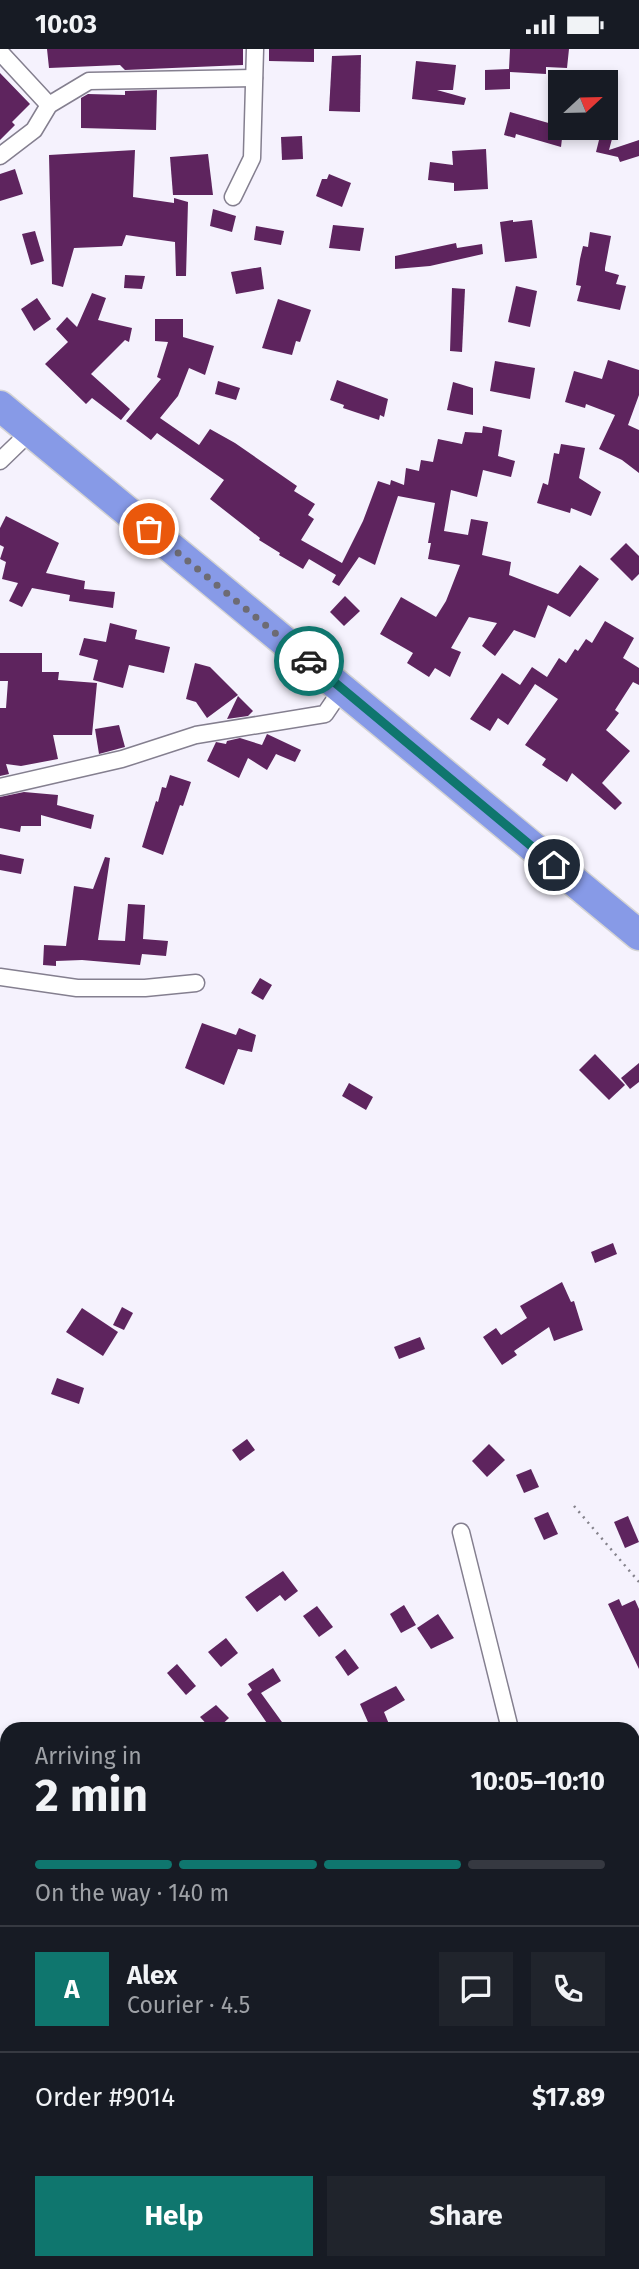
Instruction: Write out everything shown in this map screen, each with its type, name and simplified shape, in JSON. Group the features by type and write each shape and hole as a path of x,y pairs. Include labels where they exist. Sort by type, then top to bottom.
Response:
{"highway":[{"path":"0,405 639,935"}],"street":[{"path":"233,197 252,158 255,49"},
{"path":"0,52 49,104"},
{"path":"0,156 34,130 49,104 89,81 254,78"},
{"path":"0,461 31,431"},
{"path":"0,787 122,759 196,736 325,714 342,689"},
{"path":"0,977 77,988 145,988 196,983"},
{"path":"461,1532 508,1722"}],"path":[{"path":"574,1506 639,1583"}],"building":[{"path":"47,49 243,49 243,65 125,70 120,65 49,68"},
{"path":"269,49 314,49 314,62 269,61"},
{"path":"510,49 569,49 567,68 546,67 546,74 510,72 510,89 485,90 485,70 509,69"},
{"path":"361,55 360,112 329,111 332,56"},
{"path":"416,61 456,65 453,90 437,90 466,98 464,105 412,99"},
{"path":"0,73 30,104 12,122 15,125 0,140"},
{"path":"157,90 156,130 81,128 81,98 88,94 125,95 125,91"},
{"path":"510,112 548,123 548,140 562,140 561,147 516,134 515,138 504,135"},
{"path":"302,136 303,159 282,160 281,137"},
{"path":"599,140 612,140 609,150 639,140 639,156 620,162 618,157 596,152"},
{"path":"486,149 488,189 454,191 454,183 428,180 430,162 453,165 452,151"},
{"path":"135,150 133,197 174,203 174,198 188,202 186,276 176,276 175,242 126,235 122,246 74,248 63,287 52,284 49,155"},
{"path":"208,154 213,195 173,195 170,157"},
{"path":"15,169 23,194 0,201 0,174"},
{"path":"329,174 351,183 342,207 316,196 322,179 327,179"},
{"path":"213,209 236,216 232,232 210,226"},
{"path":"532,220 537,258 505,262 500,222"},
{"path":"333,225 364,228 360,251 329,248"},
{"path":"256,226 284,231 281,245 254,240"},
{"path":"35,231 44,261 31,265 22,234"},
{"path":"590,232 611,236 605,271 619,275 616,284 626,286 620,310 577,301 581,286 576,285 580,259 583,246 588,247"},
{"path":"456,243 457,248 482,244 483,254 430,266 395,269 395,256"},
{"path":"261,267 264,289 236,294 231,272"},
{"path":"125,275 145,276 142,289 124,288"},
{"path":"516,286 537,291 530,327 508,322"},
{"path":"452,288 465,289 462,352 450,351"},
{"path":"92,293 106,298 98,320 132,328 129,342 125,340 91,374 130,409 121,420 92,398 86,404 45,364 68,342 56,329 67,317 77,327"},
{"path":"37,298 51,319 34,331 21,309"},
{"path":"278,299 311,310 300,342 296,341 292,355 262,348"},
{"path":"155,319 183,319 183,337 214,346 205,375 189,368 178,396 160,418 199,445 210,429 297,486 294,491 315,504 308,515 314,519 301,540 342,563 363,521 378,481 390,485 391,480 404,485 406,468 419,471 421,460 433,462 438,439 462,444 465,432 482,433 483,426 502,430 498,456 515,461 511,477 483,470 477,497 451,490 444,531 468,535 471,519 488,522 482,555 511,562 509,575 558,594 580,565 599,579 570,617 548,605 535,638 514,630 495,656 482,646 497,623 469,617 451,648 461,652 450,677 435,668 429,677 407,663 413,653 380,634 401,597 436,617 446,601 460,565 428,559 435,503 398,496 375,565 359,557 339,586 332,582 336,575 309,559 303,569 279,555 280,553 259,540 260,538 210,499 224,480 157,433 151,440 126,421 161,379 157,377 168,342 155,341"},
{"path":"608,360 639,370 639,395 628,425 639,430 639,473 622,460 599,449 615,415 586,404 585,408 565,402 574,371 602,379"},
{"path":"495,361 535,368 530,399 490,391"},
{"path":"337,380 388,399 384,417 380,415 379,420 343,408 344,405 330,400"},
{"path":"218,381 240,388 236,400 215,394"},
{"path":"453,382 473,388 473,415 447,410"},
{"path":"561,444 585,448 579,478 601,492 591,516 571,508 570,513 537,503 543,483 548,485 554,453 559,454"},
{"path":"6,516 59,543 46,573 85,581 84,589 115,592 113,608 69,601 70,595 32,588 22,607 9,601 18,583 2,579 6,562 0,559 4,547 0,545 0,528"},
{"path":"626,543 639,556 639,574 632,581 610,559"},
{"path":"345,596 360,611 344,626 330,612"},
{"path":"605,621 634,638 623,658 639,668 639,685 633,682 615,710 619,713 606,730 630,751 602,783 622,803 615,810 572,773 567,782 542,765 546,759 525,745 558,699 535,684 508,725 498,718 490,731 470,719 502,673 520,685 532,667 547,677 559,658 566,663 586,639 592,643"},
{"path":"110,623 137,630 135,639 170,647 164,673 129,665 123,688 93,680 98,660 79,655 84,638 106,642"},
{"path":"0,653 42,653 42,672 59,672 58,680 97,683 92,735 53,735 58,759 21,766 6,764 9,774 0,776 0,708 6,708 8,681 0,681"},
{"path":"195,663 210,667 238,695 207,718 196,702 186,699"},
{"path":"238,696 253,711 248,716 227,719"},
{"path":"119,725 125,747 99,754 95,729"},
{"path":"267,734 301,750 295,762 276,754 267,770 248,758 239,778 207,761 216,742 226,744 227,741 240,738 262,745"},
{"path":"170,775 191,782 163,855 142,847 156,801 158,802 162,787 166,788"},
{"path":"24,792 58,795 57,805 94,815 91,829 41,815 41,826 21,826 20,832 0,828 0,797"},
{"path":"0,854 24,859 21,874 0,870"},
{"path":"105,857 110,858 98,940 125,941 128,904 145,905 143,939 168,941 166,956 142,954 140,965 82,960 56,961 56,966 43,965 44,945 66,946 74,886 93,889"},
{"path":"260,978 272,985 263,1000 251,993"},
{"path":"202,1023 236,1035 239,1028 256,1035 252,1052 238,1049 224,1085 185,1068"},
{"path":"595,1054 625,1085 609,1100 579,1070"},
{"path":"639,1063 639,1082 630,1089 621,1078"},
{"path":"349,1083 373,1097 366,1110 342,1096"},
{"path":"613,1243 617,1254 595,1263 591,1252"},
{"path":"562,1282 571,1302 574,1301 583,1330 554,1341 549,1327 514,1351 517,1355 502,1365 483,1337 496,1328 501,1335 527,1318 520,1306"},
{"path":"122,1307 133,1313 124,1330 113,1325"},
{"path":"82,1308 118,1332 103,1356 66,1332"},
{"path":"420,1337 425,1349 399,1359 394,1347"},
{"path":"57,1378 84,1388 79,1404 51,1394"},
{"path":"247,1439 255,1450 240,1461 232,1450"},
{"path":"489,1444 505,1460 487,1477 472,1461"},
{"path":"531,1469 539,1487 524,1493 516,1475"},
{"path":"548,1512 558,1534 544,1540 534,1518"},
{"path":"628,1516 639,1542 625,1548 614,1522"},
{"path":"283,1571 298,1591 285,1601 280,1595 257,1612 245,1597"},
{"path":"619,1599 622,1606 635,1600 639,1609 639,1669 608,1604"},
{"path":"404,1605 416,1625 401,1633 390,1614"},
{"path":"317,1606 333,1627 319,1637 303,1616"},
{"path":"438,1614 454,1638 431,1649 417,1628"},
{"path":"226,1638 238,1653 221,1667 208,1652"},
{"path":"345,1649 359,1668 348,1676 335,1657"},
{"path":"177,1664 196,1686 186,1695 167,1673"},
{"path":"273,1668 281,1681 261,1693 282,1722 266,1722 247,1694 252,1690 248,1684"},
{"path":"396,1686 405,1700 384,1712 388,1722 368,1722 360,1704"},
{"path":"216,1705 229,1718 225,1722 205,1722 200,1717"}],"way so far":[{"path":"149,529 309,661"}],"route":[{"path":"309,661 554,865"}]}
